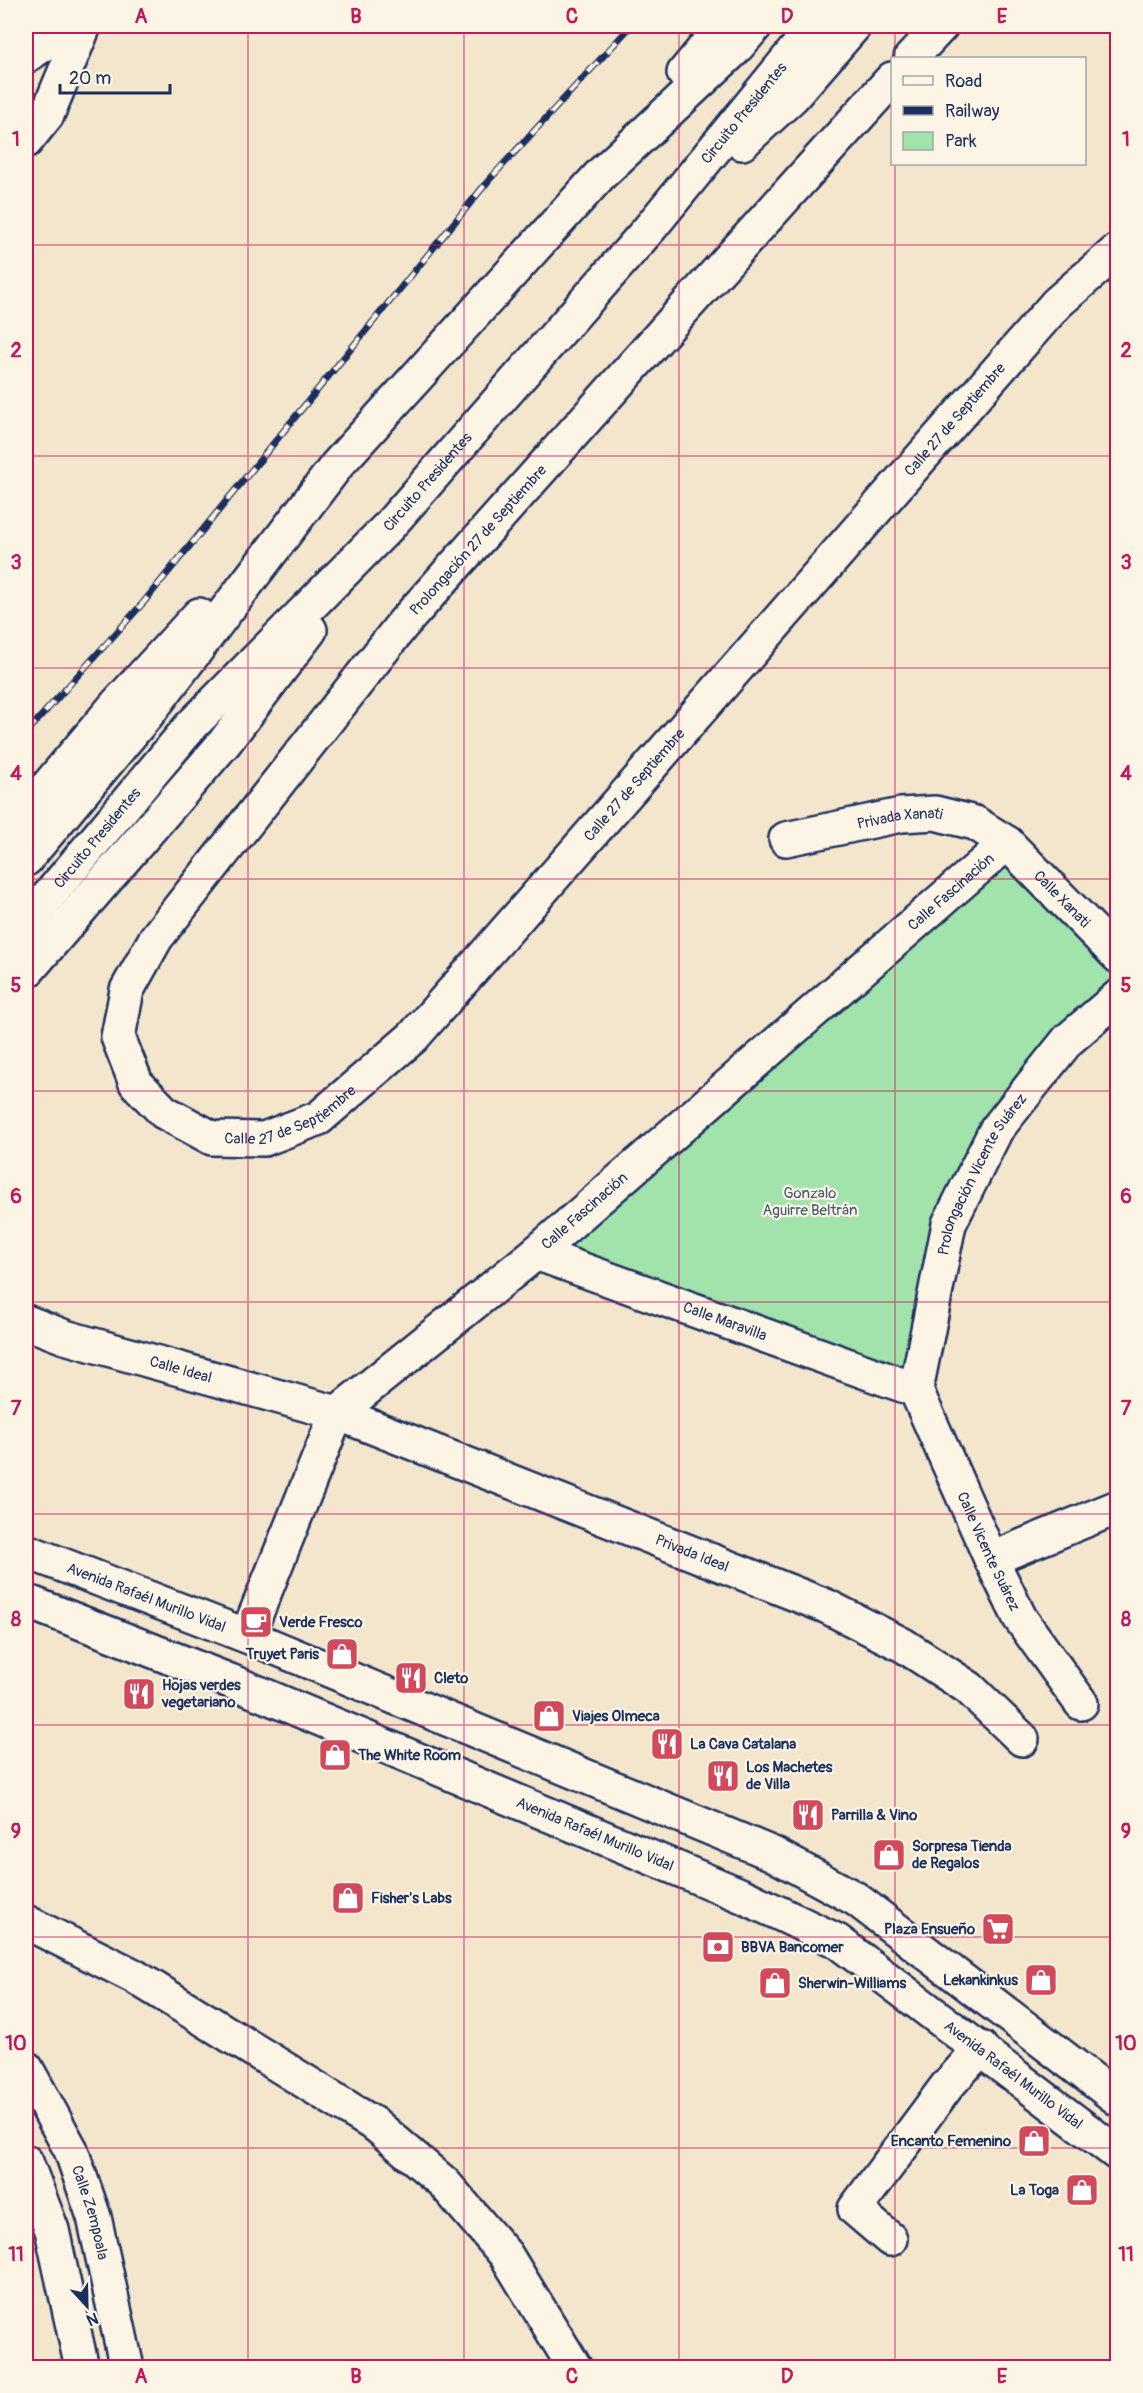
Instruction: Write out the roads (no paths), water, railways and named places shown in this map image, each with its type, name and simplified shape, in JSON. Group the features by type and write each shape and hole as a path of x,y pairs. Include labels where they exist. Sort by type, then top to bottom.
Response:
{"street":[{"path":"26,55 72,26"},
{"path":"26,141 47,115 84,26"},
{"path":"26,812 117,704 601,174 723,26"},
{"path":"601,174 733,51 755,26"},
{"name":"Circuito Presidentes","path":"26,923 192,726 387,527 650,228 815,26"},
{"path":"650,228 793,96 855,26"},
{"path":"912,57 941,26"},
{"name":"Prolongación 27 de Septiembre","path":"118,1036 128,990 156,938 402,625 891,80"},
{"name":"Calle 27 de Septiembre","path":"118,1036 136,1083 164,1112 212,1138 264,1139 319,1118 413,1037 1058,303 1114,257"},
{"path":"26,859 149,712 337,465"},
{"path":"26,972 225,742 387,527"},
{"name":"Privada Xanati","path":"786,840 901,815 935,813 975,823 1007,843"},
{"name":"Calle Xanati","path":"1007,843 1118,956"},
{"name":"Calle Fascinación","path":"247,1636 337,1413 536,1253 1007,843"},
{"name":"Prolongación Vicente Suárez","path":"916,1390 949,1224 996,1130 1068,1040 1118,997"},
{"name":"Calle Maravilla","path":"536,1253 916,1390"},
{"name":"Calle Ideal","path":"26,1322 64,1337 337,1413"},
{"name":"Calle Vicente Suárez","path":"916,1390 991,1559 1020,1618 1081,1703"},
{"name":"Privada Ideal","path":"337,1413 826,1606 903,1645 969,1688 1022,1739"},
{"path":"991,1559 1118,1507"},
{"name":"Avenida Rafaél Murillo Vidal","path":"26,1551 247,1636 773,1854 856,1899 1118,2099"},
{"name":"Avenida Rafaél Murillo Vidal","path":"26,1601 230,1681 745,1896 837,1941 1118,2154"},
{"path":"26,1922 134,1976 377,2127 444,2183 506,2255 575,2367"},
{"path":"890,2239 855,2209 947,2086 981,2048"},
{"name":"Calle Zempoala","path":"26,2068 71,2150 94,2217 127,2367"},
{"path":"26,2162 39,2233 82,2367"},
{"path":"39,2233 94,2217"}],"railway":[{"path":"26,733 143,603 489,180 631,26"}],"place":[{"name":"Verde Fresco","path":"256,1622"},
{"name":"Truyet Paris","path":"342,1654"},
{"name":"Cleto","path":"411,1678"},
{"name":"Hojas verdes vegetariano","path":"139,1694"},
{"name":"Viajes Olmeca","path":"549,1716"},
{"name":"La Cava Catalana","path":"667,1744"},
{"name":"The White Room","path":"335,1755"},
{"name":"Los Machetes de Villa","path":"723,1776"},
{"name":"Parrilla & Vino","path":"808,1815"},
{"name":"Sorpresa Tienda de Regalos","path":"889,1855"},
{"name":"Fisher's Labs","path":"348,1898"},
{"name":"Plaza Ensueño","path":"998,1929"},
{"name":"BBVA Bancomer","path":"718,1947"},
{"name":"Lekankinkus","path":"1041,1980"},
{"name":"Sherwin-Williams","path":"775,1983"},
{"name":"Encanto Femenino","path":"1034,2141"},
{"name":"La Toga","path":"1082,2190"}],"park label":[{"name":"Gonzalo Aguirre Beltrán","path":"810,1202"}]}
